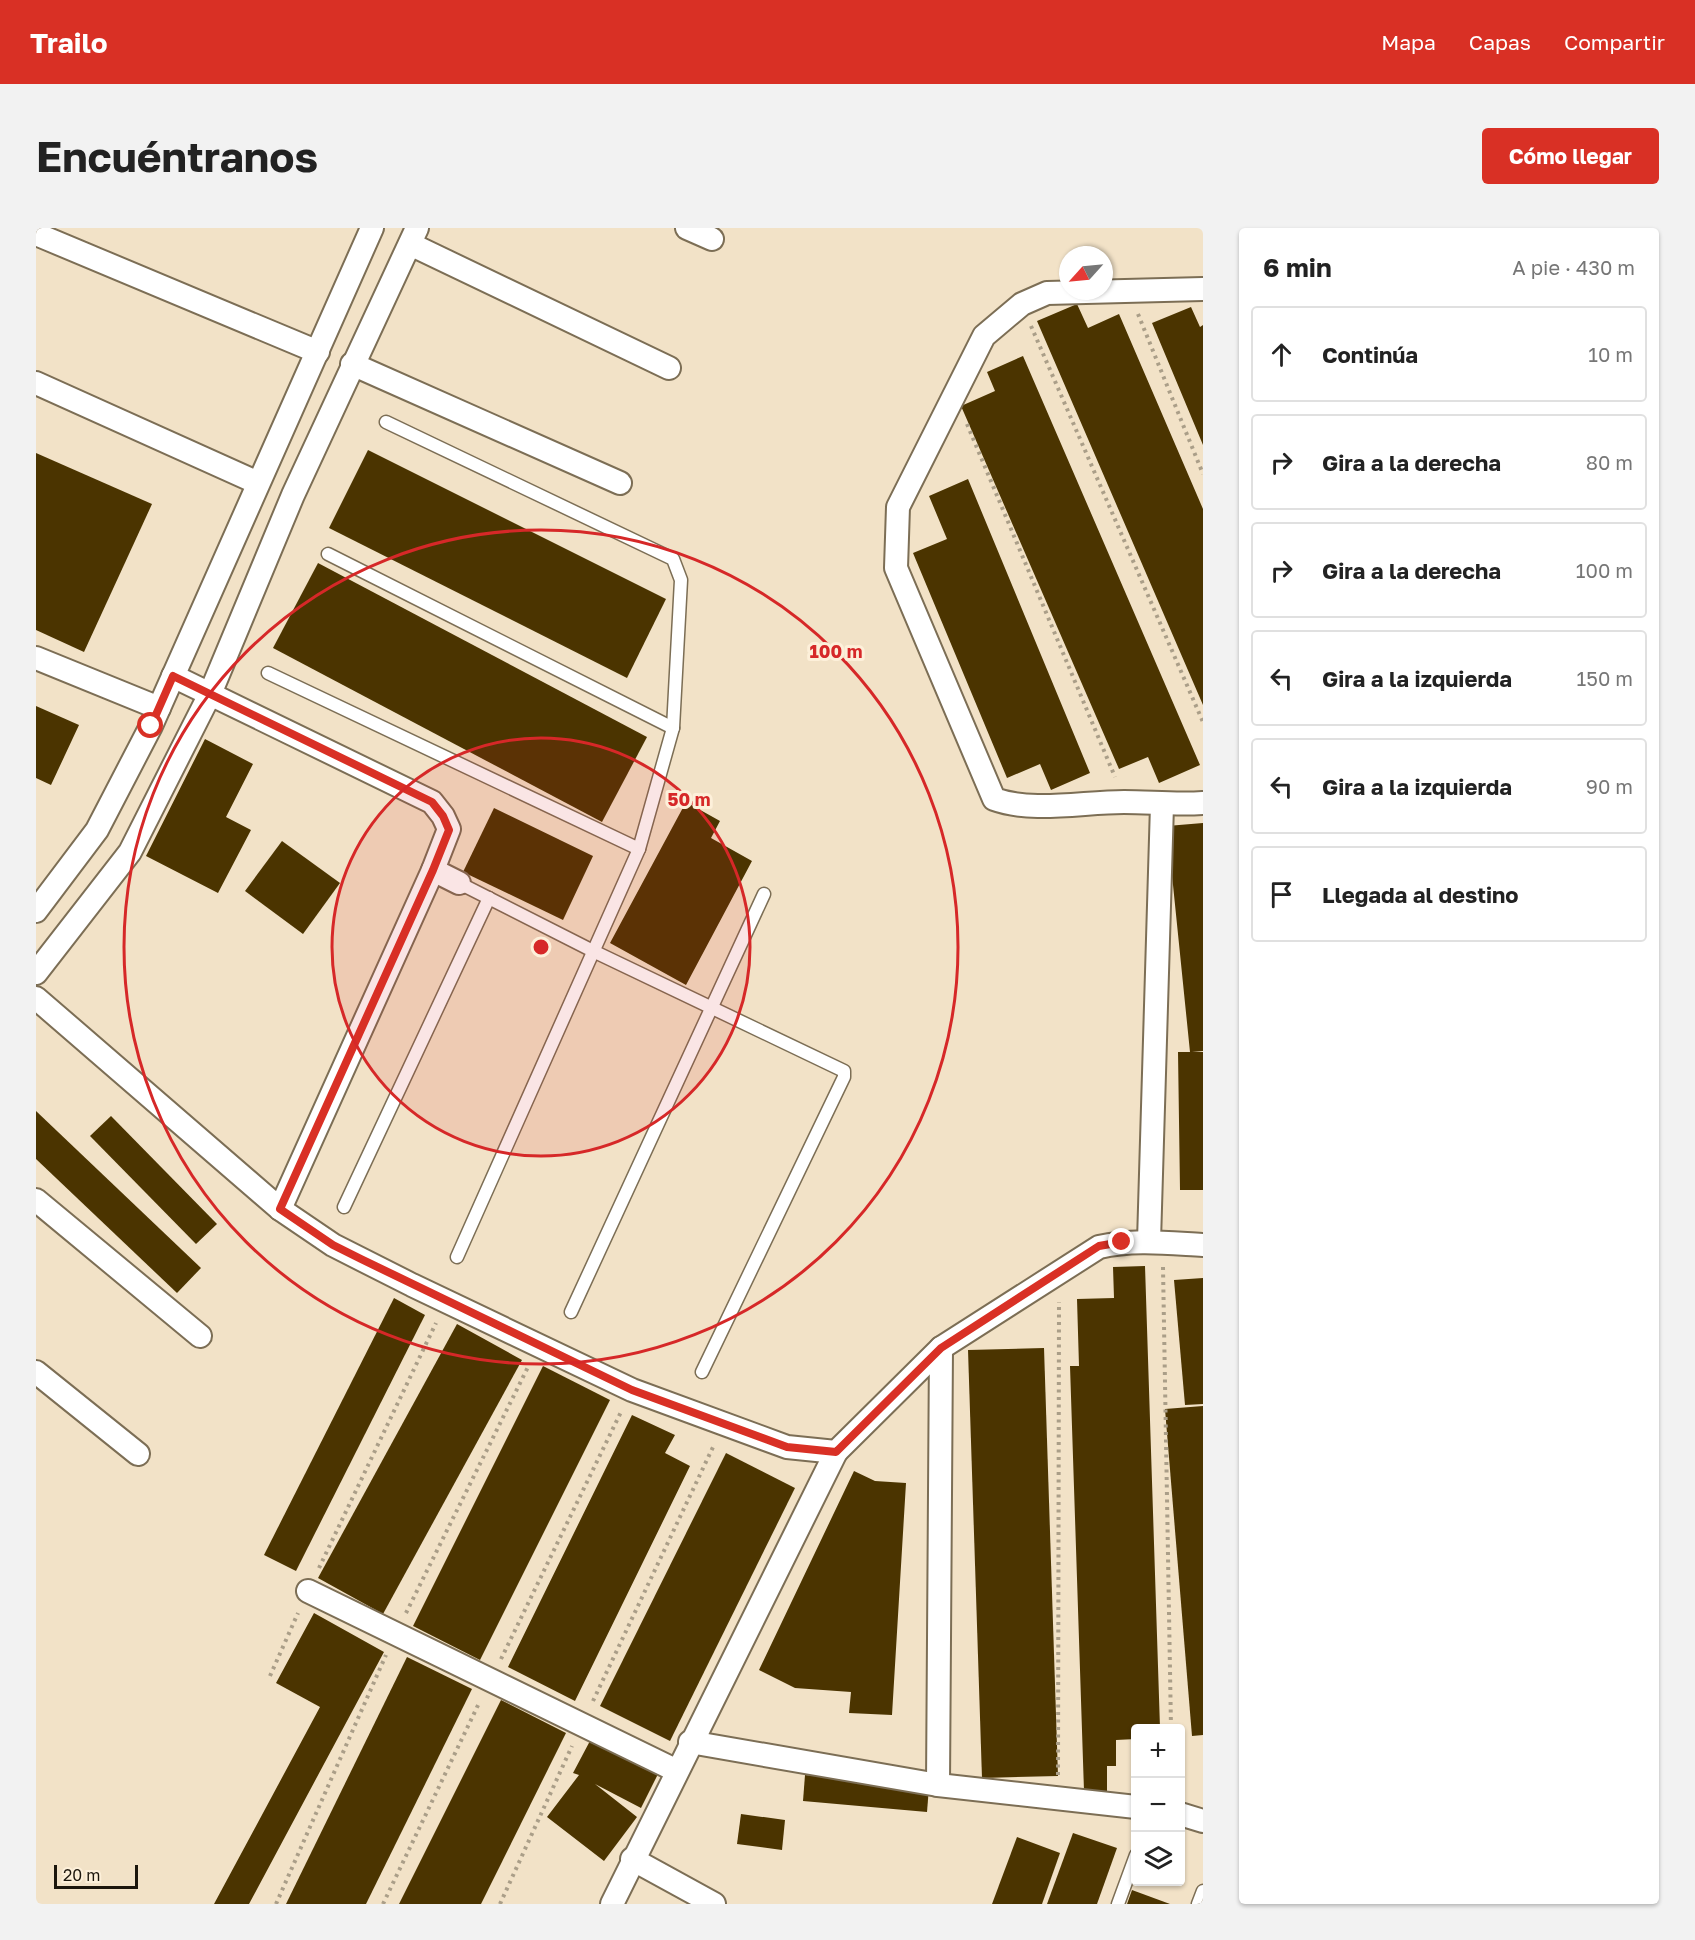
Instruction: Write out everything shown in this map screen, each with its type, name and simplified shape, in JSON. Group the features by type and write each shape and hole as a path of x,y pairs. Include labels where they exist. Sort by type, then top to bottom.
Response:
{"street":[{"path":"687,228 712,239"},
{"path":"36,912 97,830 159,708 318,352 363,231"},
{"path":"36,234 318,352"},
{"path":"36,973 130,852 210,694 293,495 413,236 669,368"},
{"path":"1203,289 1047,293 1022,304 984,336 898,507 896,568 994,798 1012,806 1126,802 1162,805 1203,803"},
{"path":"352,364 620,483"},
{"path":"36,383 258,483"},
{"path":"36,658 159,708"},
{"path":"173,676 432,802 443,816 449,830 280,1209"},
{"path":"1156,1242 1162,805"},
{"path":"433,870 459,883"},
{"path":"36,998 280,1209 333,1245 632,1390 787,1447 836,1452"},
{"path":"36,1200 200,1336"},
{"path":"612,1904 632,1859 836,1452 941,1348 1099,1246 1156,1242 1203,1245"},
{"path":"938,1785 941,1348"},
{"path":"36,1372 138,1454"},
{"path":"308,1591 677,1770"},
{"path":"690,1742 938,1785 1131,1806"},
{"path":"1185,1816 1203,1821"},
{"path":"632,1859 714,1904"}],"lane":[{"path":"386,422 673,559 681,580 673,728 639,849 457,1257"},
{"path":"328,554 673,728"},
{"path":"268,673 639,849"},
{"path":"459,883 593,951 838,1066 844,1071 844,1077 702,1371"},
{"path":"571,1312 765,894"},
{"path":"344,1208 489,898"},
{"path":"1118,1904 1131,1869"},
{"path":"1198,1904 1203,1891"}],"path":[{"path":"1128,291 1203,474"},
{"path":"1022,304 1203,722"},
{"path":"955,395 1126,802"},
{"path":"1156,1242 1171,1724"},
{"path":"1058,1797 1059,1271"},
{"path":"270,1676 308,1591 447,1301"},
{"path":"383,1904 632,1390"},
{"path":"500,1904 582,1724 724,1424"}],"building":[{"path":"1077,304 1088,328 1119,314 1203,509 1203,705 1037,321"},
{"path":"1191,307 1200,327 1203,325 1203,445 1152,323"},
{"path":"1023,356 1200,765 1159,783 1148,757 1119,769 961,406 995,391 987,372"},
{"path":"368,450 666,599 627,678 329,528"},
{"path":"36,453 152,504 84,652 36,630"},
{"path":"968,479 1090,773 1051,790 1040,764 1007,778 913,553 947,539 929,496"},
{"path":"318,563 647,737 602,822 273,648"},
{"path":"36,706 79,725 51,785 36,778"},
{"path":"205,739 253,764 226,817 251,830 218,893 146,856"},
{"path":"686,802 720,821 711,838 752,861 686,985 610,943"},
{"path":"494,808 593,856 563,920 463,872"},
{"path":"1203,823 1203,1051 1192,1052 1203,1052 1203,1190 1180,1190 1178,1052 1190,1052 1167,826"},
{"path":"282,841 340,883 303,934 245,891"},
{"path":"36,1111 201,1268 177,1293 36,1159"},
{"path":"111,1116 217,1224 196,1244 90,1136"},
{"path":"1145,1266 1160,1724 1131,1724 1131,1739 1116,1740 1116,1766 1107,1766 1107,1791 1084,1791 1070,1366 1079,1366 1077,1299 1114,1298 1113,1267"},
{"path":"1203,1278 1203,1404 1185,1405 1174,1280"},
{"path":"394,1298 425,1315 296,1571 264,1555"},
{"path":"457,1324 522,1360 383,1614 318,1578"},
{"path":"1044,1348 1058,1776 982,1778 968,1350"},
{"path":"543,1366 610,1400 480,1660 413,1626"},
{"path":"1203,1406 1203,1735 1192,1736 1165,1409"},
{"path":"632,1415 675,1435 665,1453 690,1466 575,1701 508,1667"},
{"path":"726,1453 795,1488 670,1741 600,1706"},
{"path":"854,1471 875,1481 906,1483 892,1715 849,1713 851,1692 795,1688 759,1670"},
{"path":"314,1613 384,1652 249,1904 214,1904 320,1707 276,1683"},
{"path":"407,1657 472,1689 366,1904 286,1904"},
{"path":"501,1700 566,1733 481,1904 399,1904"},
{"path":"591,1739 658,1774 641,1808 595,1784 637,1817 604,1861 547,1817 579,1775 573,1773"},
{"path":"805,1775 929,1787 927,1812 803,1801"},
{"path":"741,1814 785,1820 782,1850 737,1844"},
{"path":"1073,1833 1117,1848 1097,1904 1047,1904"},
{"path":"1017,1837 1060,1853 1042,1904 992,1904"},
{"path":"1132,1890 1170,1904 1127,1904"}],"route":[{"path":"151,726 173,676 432,802 443,816 449,830 280,1209 333,1245 412,1286 632,1390 787,1447 836,1452 941,1348 1099,1246 1122,1242"}]}
